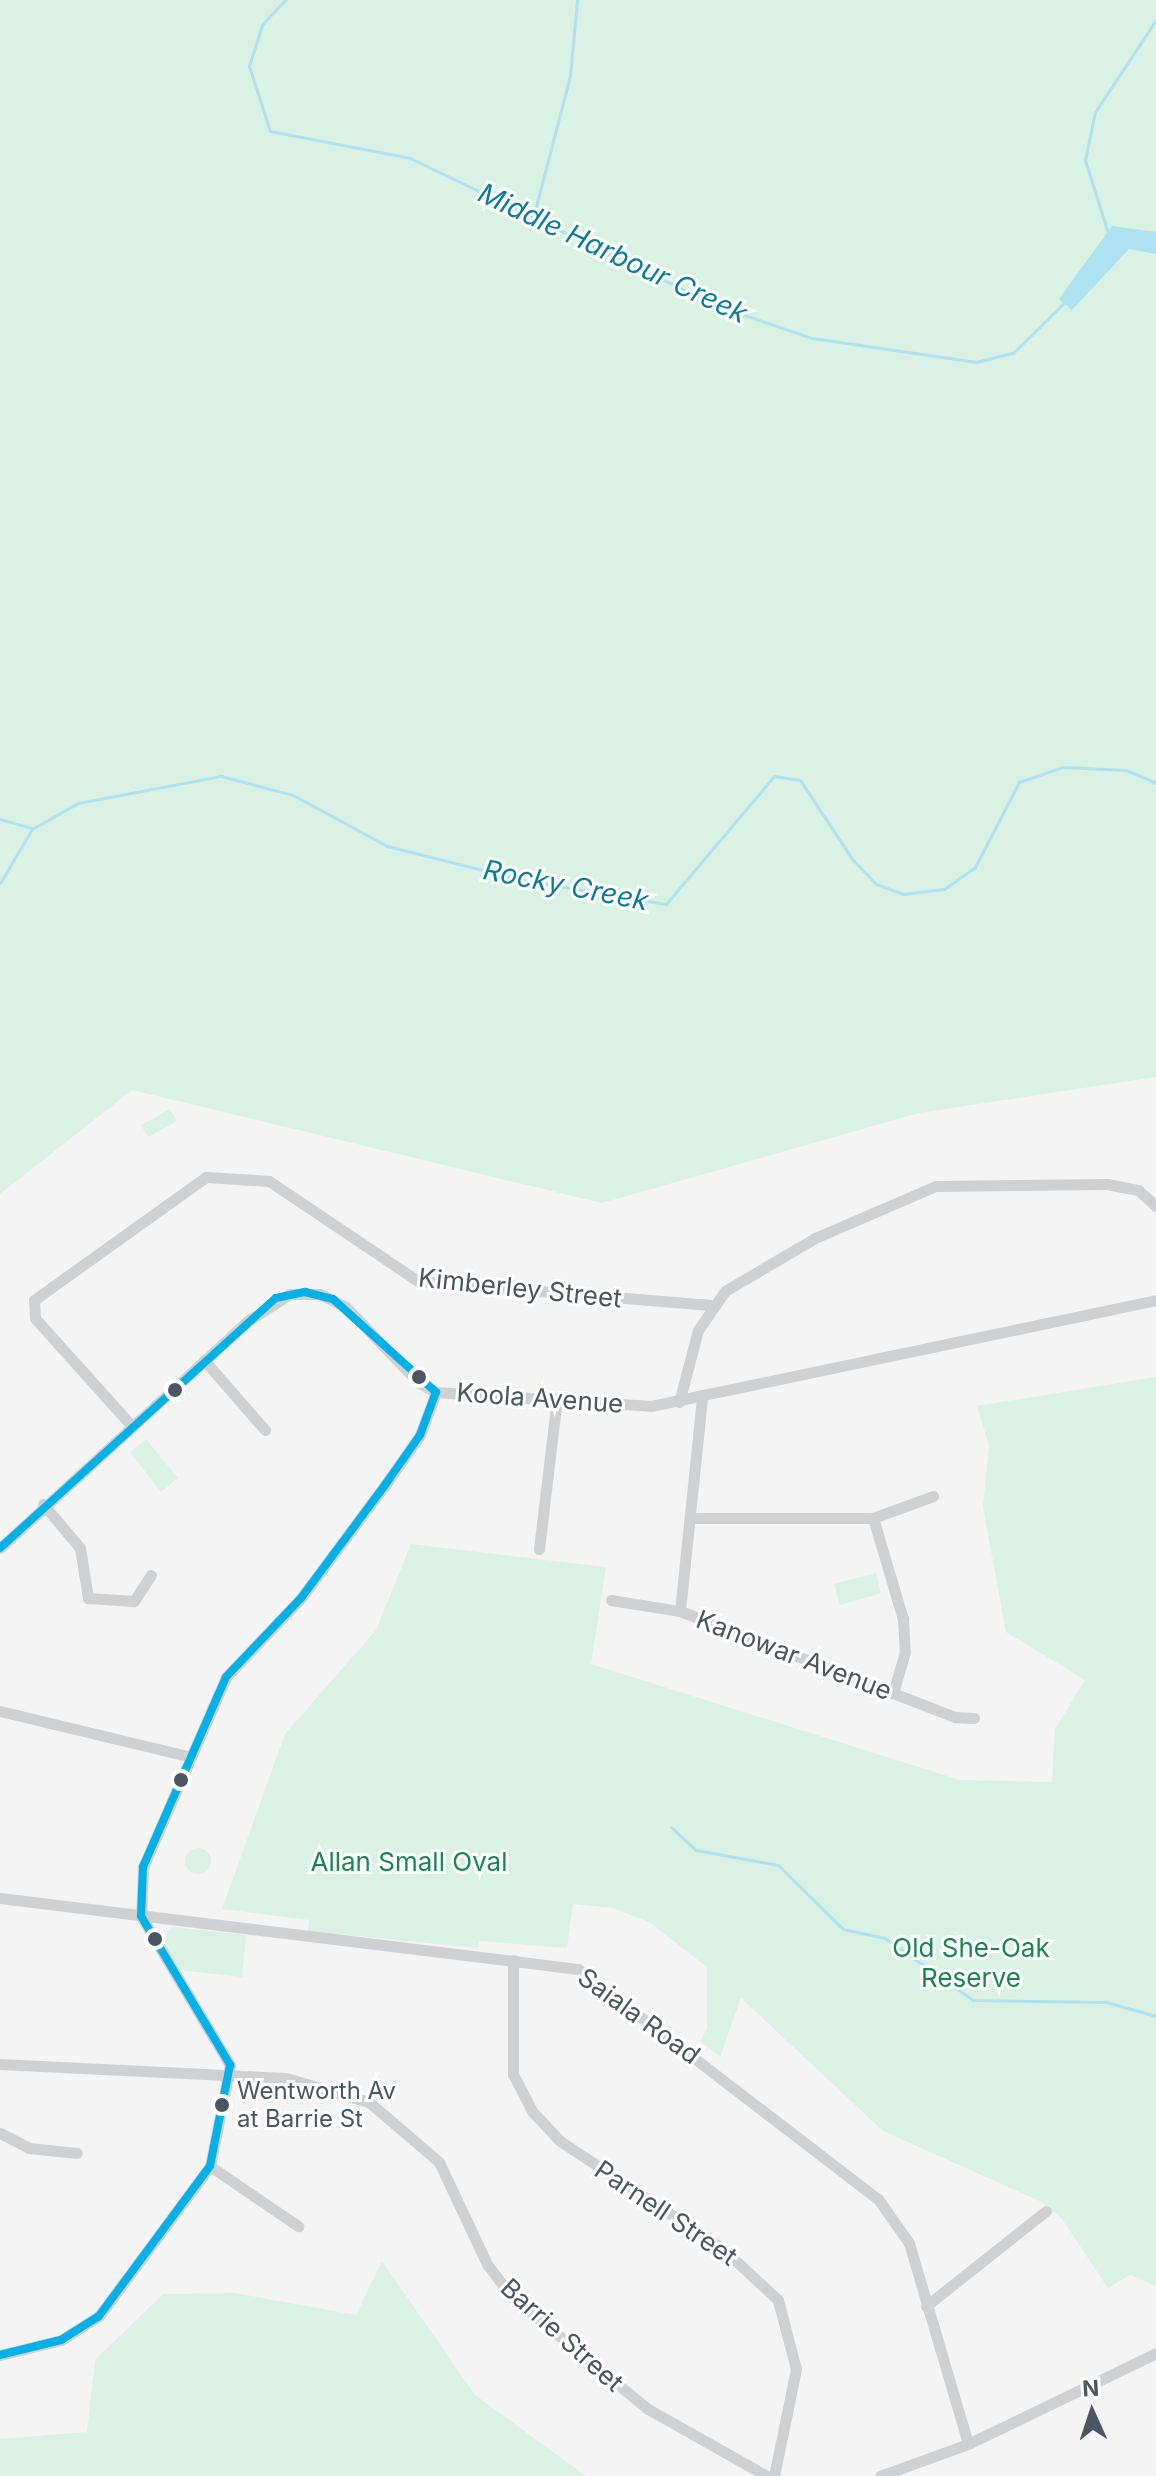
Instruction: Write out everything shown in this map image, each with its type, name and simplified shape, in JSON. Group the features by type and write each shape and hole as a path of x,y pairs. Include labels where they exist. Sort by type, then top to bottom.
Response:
{"street":[{"name":"Kimberley Street","path":"130,1424 35,1318 34,1300 206,1177 269,1181 418,1281 711,1305"},
{"path":"679,1402 688,1355 711,1305 815,1238 936,1186 1107,1184 1138,1190 1156,1206"},
{"name":"Koola Avenue","path":"0,1548 130,1424 276,1298 305,1292 346,1307 408,1373 436,1392 679,1402 1156,1300"},
{"path":"204,1360 265,1430"},
{"path":"0,2355 61,2340 99,2316 210,2166 232,2077 222,2044 141,1916 143,1867 226,1677 301,1598 385,1485 420,1435 436,1392"},
{"path":"680,1611 702,1398"},
{"path":"539,1549 557,1399"},
{"path":"692,1518 873,1518 933,1496"},
{"path":"43,1504 80,1548 88,1598 134,1601 151,1575"},
{"path":"873,1518 903,1619 905,1652 893,1693"},
{"name":"Kanowar Avenue","path":"611,1600 680,1611 893,1693 974,1718"},
{"path":"0,1711 191,1757"},
{"name":"Saiala Road","path":"0,1898 578,1969 878,2199 909,2243 968,2444"},
{"name":"Parnell Street","path":"513,1960 513,2074 532,2111 560,2141 723,2249 778,2300 796,2369 774,2476"},
{"name":"Barrie Street","path":"0,2064 317,2083 398,2122 451,2180 487,2264 512,2297 648,2409 767,2476"},
{"path":"0,2133 29,2148 77,2153"},
{"path":"210,2166 298,2226"},
{"path":"926,2306 1046,2211"},
{"path":"880,2476 968,2444 1156,2353"}],"green space":[{"path":"0,0 1156,0 1156,1077 919,1113 602,1203 132,1090 0,1194"},
{"path":"170,1109 177,1121 148,1137 141,1125"},
{"name":"Old She-Oak Reserve","path":"1156,1377 1156,2286 1130,2275 1108,2288 1062,2219 1042,2202 883,2131 741,1998 720,2057 700,2041 707,2029 707,1967 649,1922 613,1908 573,1904 567,1948 479,1941 478,1948 308,1931 309,1920 222,1909 285,1734 376,1630 411,1544 606,1567 591,1664 960,1780 1052,1782 1055,1729 1085,1680 1006,1632 983,1507 989,1445 977,1406"},
{"path":"146,1439 178,1478 161,1492 130,1452"},
{"path":"876,1573 881,1593 840,1605 834,1584"},
{"path":"198,1848 207,1852 211,1861 207,1870 198,1874 189,1870 185,1861 189,1852"},
{"path":"172,1927 246,1935 242,1977 179,1970 161,1940"},
{"path":"382,2261 475,2395 586,2476 0,2476 0,2439 87,2432 95,2360 163,2294 235,2293 356,2315"}],"water":[{"path":"1112,226 1156,232 1156,254 1129,249 1072,310 1059,299"}],"waterway":[{"name":"Middle Harbour Creek","path":"285,0 262,25 249,66 270,131 410,158 715,305 812,338 976,362 1013,353 1066,301"},
{"path":"533,218 570,76 577,0"},
{"path":"1108,233 1085,160 1095,112 1156,20"},
{"name":"Rocky Creek","path":"0,883 32,829 78,803 221,776 293,795 387,846 522,880 666,904 774,776 800,780 853,860 876,884 903,894 944,889 975,867 1019,782 1063,767 1126,770 1156,783"},
{"path":"0,819 31,828"},
{"path":"671,1827 696,1850 778,1865 843,1929 885,1938 973,2000 1106,2002 1156,2016"}],"transit line":[{"path":"0,1548 276,1298 305,1292 333,1299 436,1392 420,1435 385,1485 301,1598 226,1677 143,1867 141,1916 230,2065 210,2166 99,2316 61,2340 0,2355"}],"place":[{"name":"Wentworth Av at Barrie St","path":"222,2105"}],"park label":[{"name":"Allan Small Oval","path":"409,1862"}]}
